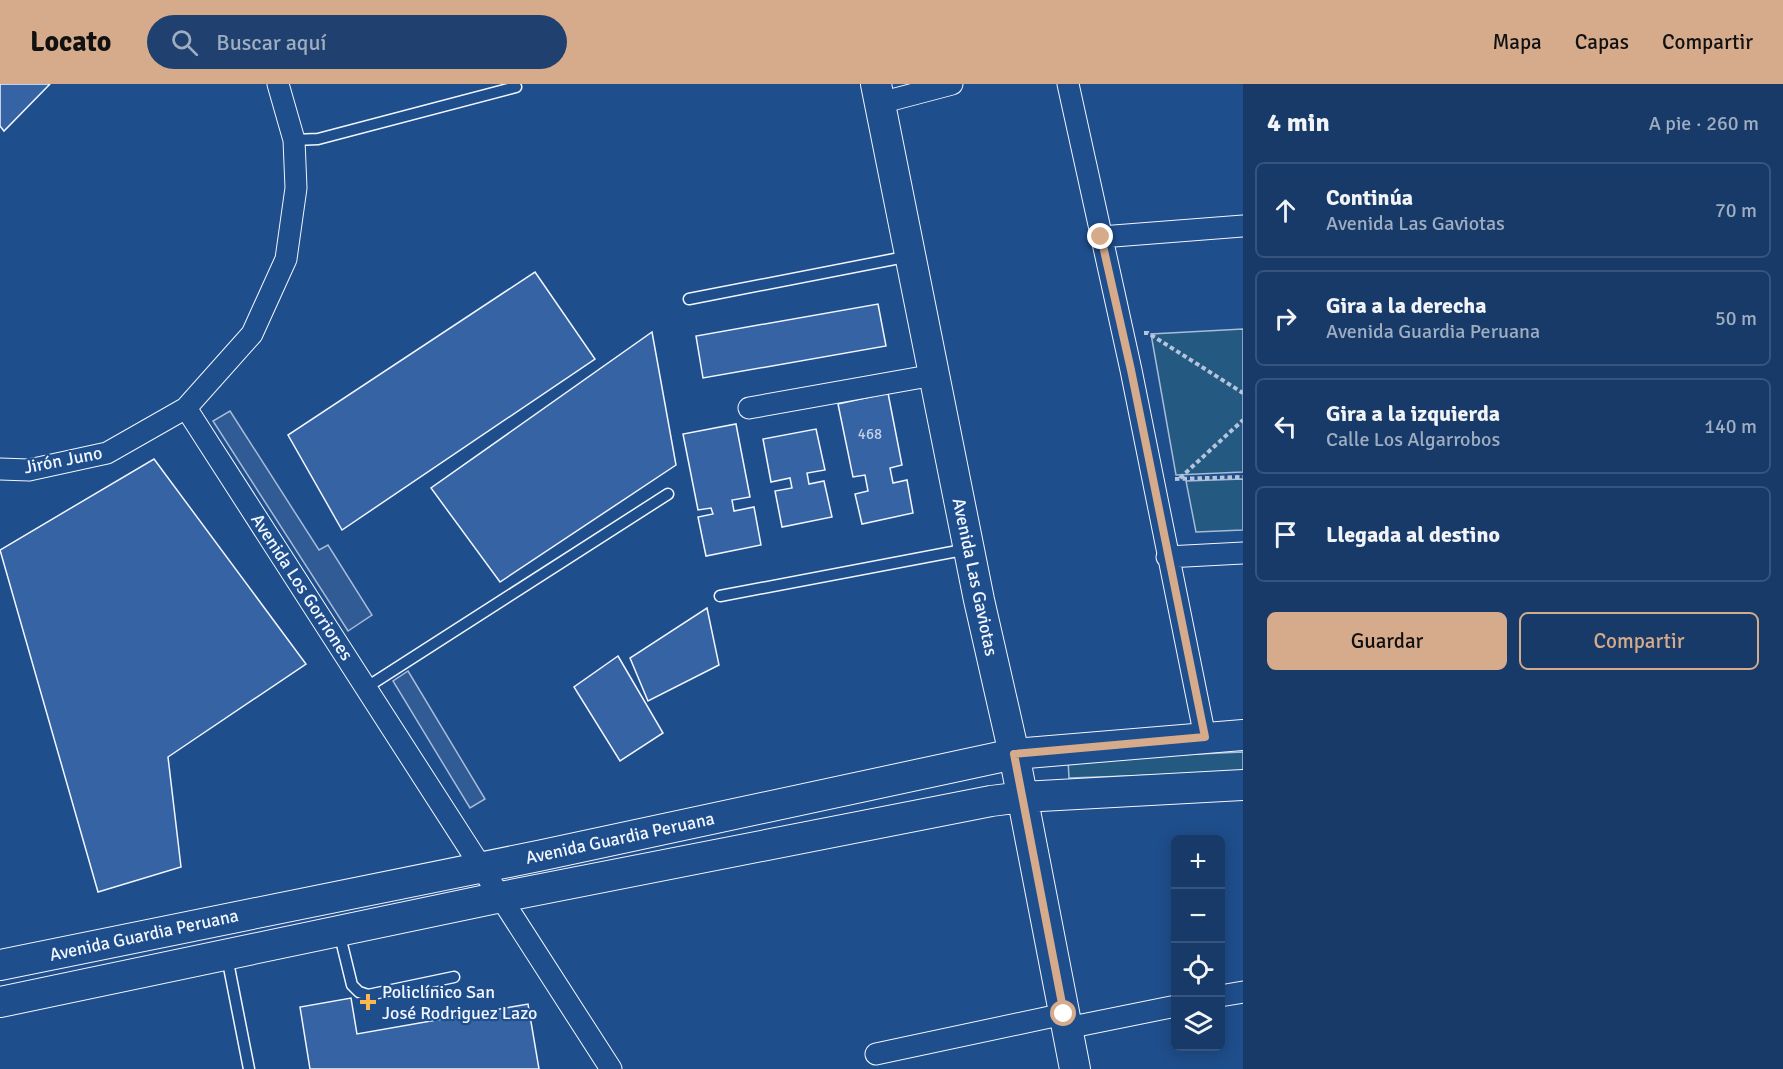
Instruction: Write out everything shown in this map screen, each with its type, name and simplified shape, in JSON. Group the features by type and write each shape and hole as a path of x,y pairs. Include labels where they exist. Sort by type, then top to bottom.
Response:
{"street":[{"path":"186,408 252,334 285,259 297,188 294,140 278,84"},
{"path":"878,93 952,84"},
{"path":"1068,84 1124,338 1205,737"},
{"name":"Avenida Las Gaviotas","path":"878,93 969,549 1014,754 1076,1069"},
{"path":"1101,237 1243,226"},
{"path":"749,408 934,375"},
{"name":"Jirón Juno","path":"0,470 29,470 107,453 186,408"},
{"name":"Avenida Los Gorriones","path":"186,408 611,1069"},
{"path":"1167,557 1243,553"},
{"name":"Avenida Guardia Peruana","path":"4,960 335,897 1014,754 1243,735"},
{"name":"Avenida Guardia Peruana","path":"0,1002 501,897 991,801 1022,797 1243,785"},
{"path":"335,897 339,932"},
{"path":"1225,995 1243,992"},
{"path":"876,1054 1066,1021 1171,1007"}],"lane":[{"path":"294,140 318,139 516,87"},
{"path":"689,299 910,256"},
{"path":"367,687 668,494"},
{"path":"720,596 969,549"},
{"path":"339,932 352,986 359,992 368,995 454,977"},
{"path":"226,955 249,1069"}],"path":[{"path":"1124,338 1148,333 1243,393"},
{"path":"1178,479 1243,420"},
{"path":"1153,480 1243,477"}],"shaded area":[{"path":"1243,329 1243,472 1176,475 1151,334"},
{"path":"230,411 319,550 328,545 372,615 348,631 213,421"},
{"path":"1243,479 1243,530 1196,532 1186,481"},
{"path":"408,671 485,799 470,808 393,681"},
{"path":"1243,752 1243,772 1069,778 1068,760"}],"building":[{"path":"0,84 50,84 4,131 0,126"},
{"path":"535,272 595,359 342,530 288,435"},
{"path":"878,304 886,346 703,378 696,336"},
{"path":"652,332 676,465 500,582 431,488"},
{"path":"888,393 902,465 890,468 893,483 907,480 913,513 862,524 855,494 868,491 865,475 853,477 838,404"},
{"path":"736,424 750,497 732,500 734,511 754,507 761,545 706,556 698,517 713,514 711,508 698,510 683,434"},
{"path":"816,429 825,470 807,473 809,484 824,481 832,517 782,527 775,491 792,488 790,478 771,482 763,439"},
{"path":"154,459 306,664 168,757 181,867 98,892 0,550"},
{"path":"707,608 719,665 648,701 630,658"},
{"path":"618,656 663,733 620,761 574,687"},
{"path":"351,998 357,1034 528,1004 539,1069 310,1069 300,1007"}],"place":[{"name":"Policlínico San José Rodriguez Lazo","path":"368,1002"}],"route":[{"path":"1064,1014 1014,754 1205,737 1131,370 1101,237"}]}
